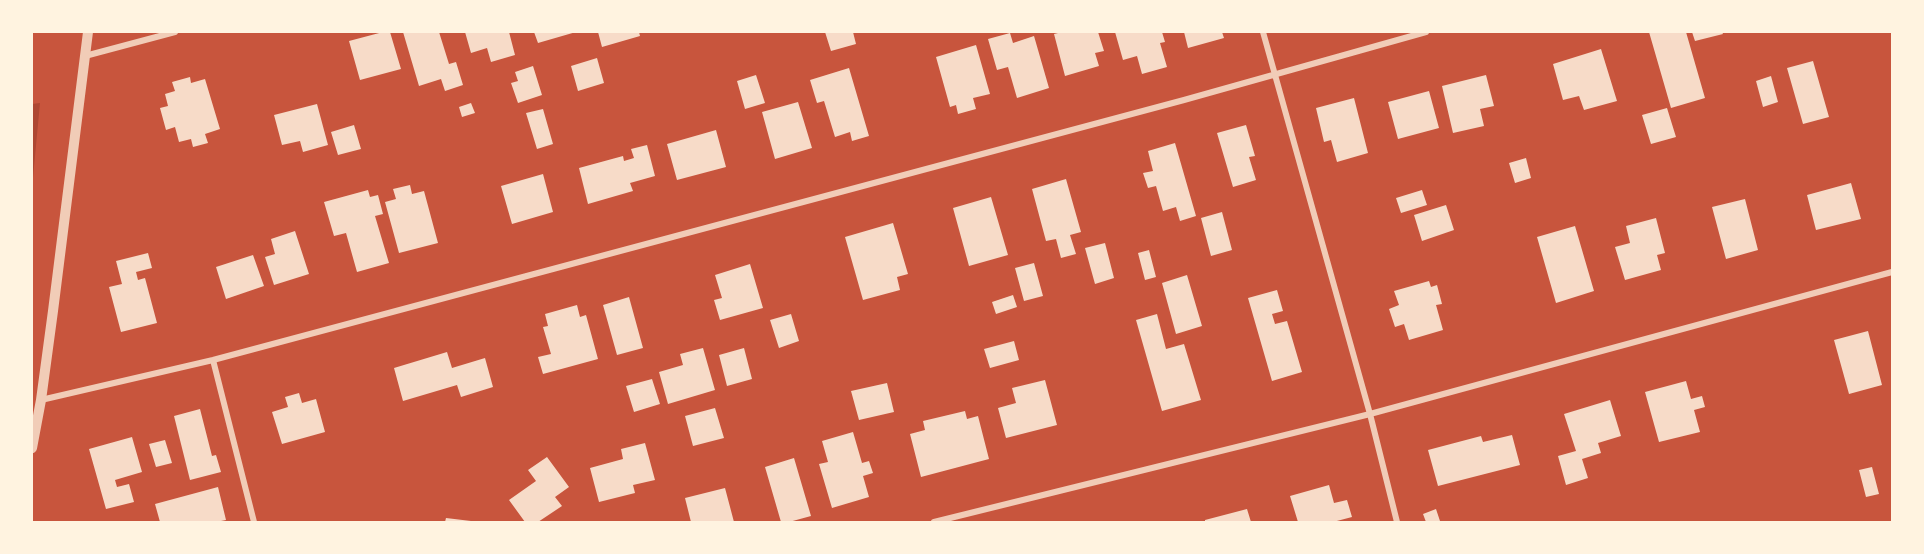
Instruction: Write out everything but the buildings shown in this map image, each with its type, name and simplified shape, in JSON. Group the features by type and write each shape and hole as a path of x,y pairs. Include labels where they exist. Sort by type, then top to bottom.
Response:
{"street":[{"path":"32,448 41,400 88,32"},
{"path":"85,56 175,32"},
{"path":"1263,32 1370,414 1397,522"},
{"path":"41,400 213,360 1150,110 1426,32"},
{"path":"934,522 1370,414 1893,272"},
{"path":"213,360 254,522"}],"shaded area":[{"path":"40,103 32,188 32,104"}]}
